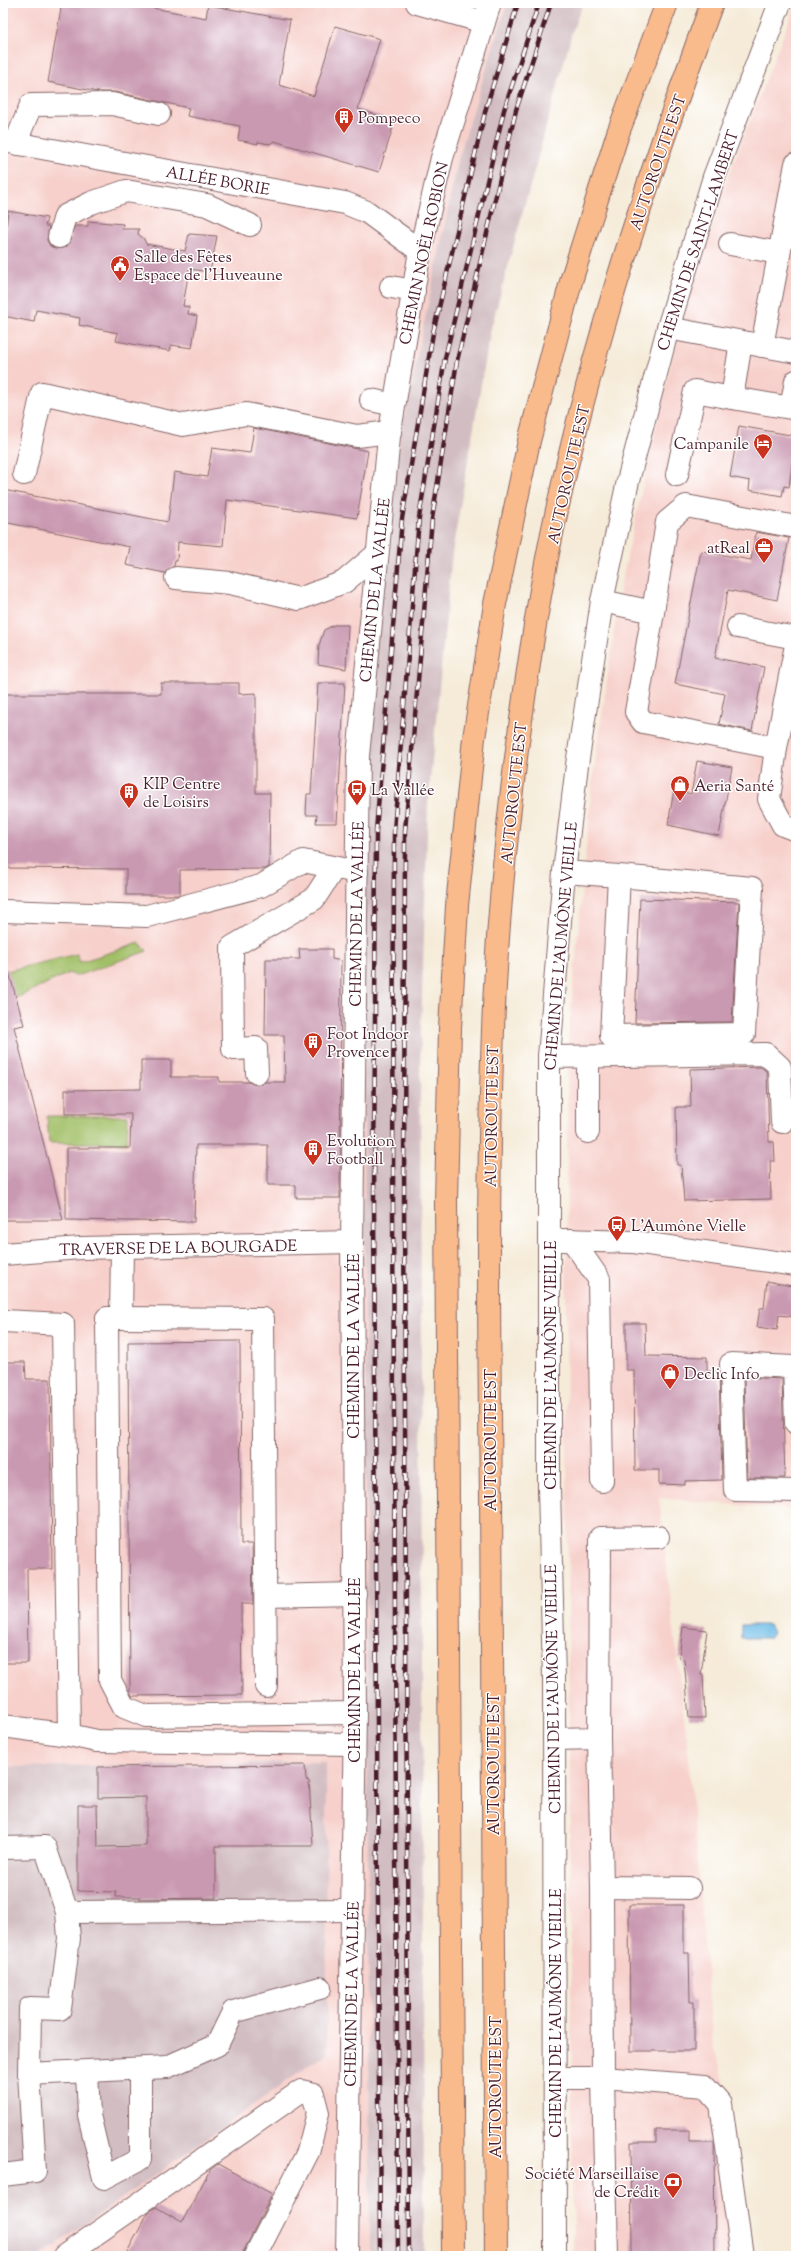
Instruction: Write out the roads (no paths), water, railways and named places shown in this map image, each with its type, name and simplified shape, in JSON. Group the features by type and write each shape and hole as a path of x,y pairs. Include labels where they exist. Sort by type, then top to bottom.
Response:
{"highway":[{"path":"453,2256 446,1201 450,1028 456,906 474,738 495,604 531,434 572,278 618,133 653,3"},
{"path":"618,133 667,3"},
{"name":"AUTOROUTE EST","path":"496,2256 488,1208 493,1025 503,888 518,742 536,621 572,447 614,290 658,156 712,3"}],"street":[{"path":"417,3 487,13"},
{"name":"CHEMIN DE SAINT-LAMBERT","path":"628,481 668,328 714,177 780,3"},
{"name":"CHEMIN NOËL ROBION","path":"389,434 420,251 442,158 487,13"},
{"path":"11,143 20,132 31,105 112,104 159,114"},
{"name":"ALLÉE BORIE","path":"11,143 345,203 367,212 420,251"},
{"path":"732,398 752,344 779,253 796,164"},
{"path":"59,237 65,216 91,203 126,190 207,205 250,225"},
{"path":"730,244 779,253"},
{"path":"391,287 414,291"},
{"path":"668,328 796,352"},
{"path":"677,475 695,391 791,408 796,381"},
{"path":"24,474 42,393 183,425 246,414 357,436 389,434"},
{"path":"371,400 394,405"},
{"name":"CHEMIN DE LA VALLÉE","path":"347,2256 355,1713 352,1242 358,756 389,434"},
{"name":"CHEMIN DE L'AUMÔNE VIEILLE","path":"556,2256 554,1739 549,1488 549,1057 564,872 577,765 602,601 628,481"},
{"path":"776,748 643,722 636,712 667,522 686,506 796,527"},
{"path":"176,578 230,583 299,599 344,582 377,554"},
{"path":"602,601 653,612"},
{"path":"738,627 796,638"},
{"path":"796,645 776,748 769,798 783,825 796,830"},
{"path":"3,911 147,916 260,886 303,862 357,872"},
{"path":"257,1073 256,1048 233,1049 232,947 314,899 334,868"},
{"path":"564,872 619,876 752,888 744,1034 611,1036 619,876"},
{"path":"549,1057 766,1054 780,1067 782,1122"},
{"path":"588,1057 588,1132"},
{"path":"550,1240 634,1242 796,1265"},
{"path":"572,1240 599,1279 602,1481"},
{"name":"TRAVERSE DE LA BOURGADE","path":"3,1254 80,1248 352,1242"},
{"path":"121,1318 122,1247"},
{"path":"266,1686 263,1319 107,1318 110,1680 124,1707 146,1716 355,1713"},
{"path":"3,1321 64,1324 69,1734"},
{"path":"796,1423 794,1367 731,1364 735,1490 796,1491"},
{"path":"607,2256 603,2078 602,1887 599,1738 600,1538 658,1537"},
{"path":"266,1596 355,1594"},
{"path":"3,1726 69,1734 97,1740 354,1744"},
{"path":"554,1739 599,1738"},
{"path":"3,1848 45,1847 67,1912 69,1938 60,2009 30,2008 30,2074 35,2171 3,2175"},
{"path":"602,1887 689,1888"},
{"path":"67,1912 352,1910"},
{"path":"30,2074 167,2067 217,2045 233,2012 320,1988"},
{"path":"87,2072 89,2115 104,2178 140,2159 140,2069"},
{"path":"555,2078 603,2078 705,2086 721,2104 742,2256"},
{"path":"64,2256 301,2091 313,2094 318,2113 308,2152 255,2256"}],"water":[{"path":"741,1625 769,1625 773,1632 769,1638 741,1638"}],"railway":[{"path":"380,2256 374,1203 376,831 402,519 433,333 486,108 518,3"},
{"path":"398,2256 393,1202 394,831 419,518 445,358 504,110 539,3"},
{"path":"409,2256 404,1201 405,831 432,519 457,361 516,110 551,3"}],"place":[{"name":"Pompeco","path":"344,134"},
{"name":"Salle des Fêtes Espace de l'Huveaune","path":"120,282"},
{"name":"Campanile","path":"763,460"},
{"name":"atReal","path":"764,564"},
{"name":"Aeria Santé","path":"680,802"},
{"name":"La Vallée","path":"357,806"},
{"name":"KIP Centre de Loisirs","path":"129,809"},
{"name":"Foot Indoor Provence","path":"313,1059"},
{"name":"Evolution Football","path":"313,1166"},
{"name":"L'Aumône Vielle","path":"617,1242"},
{"name":"Declic Info","path":"670,1390"},
{"name":"Société Marseillaise de Crédit","path":"673,2199"}]}
